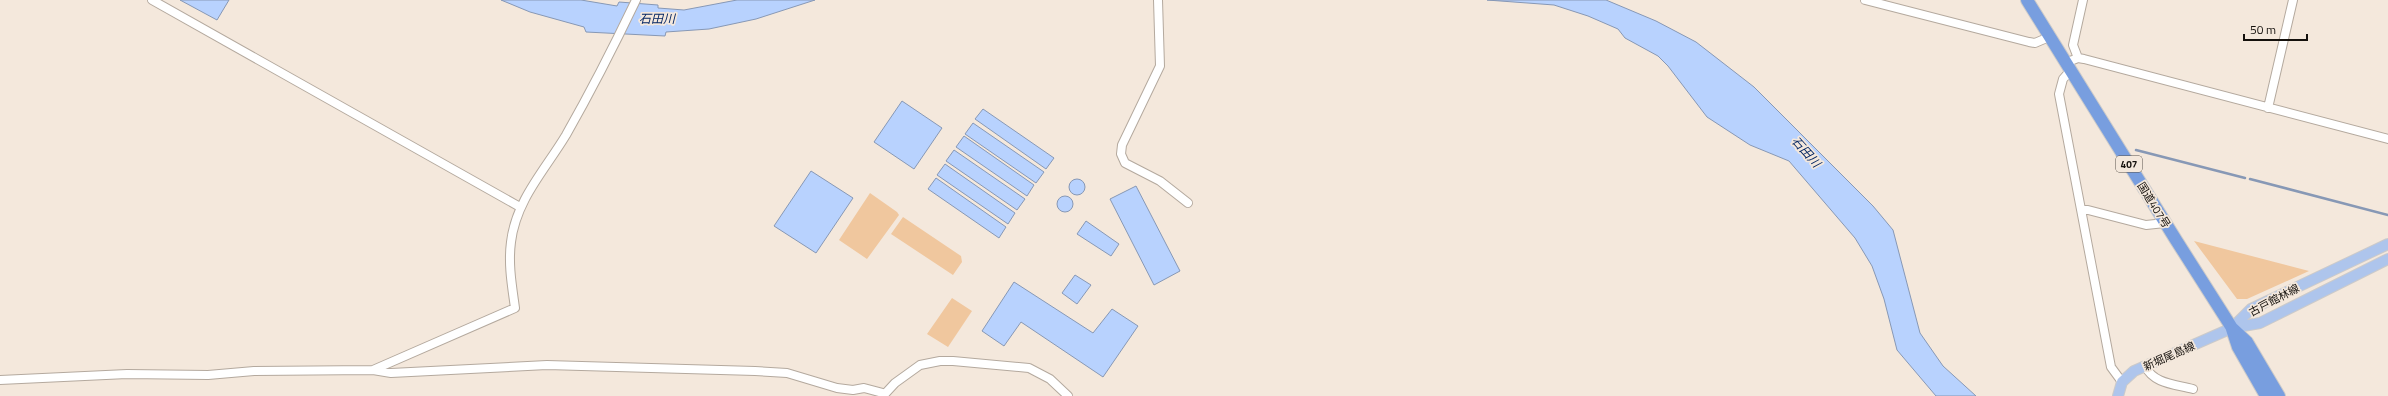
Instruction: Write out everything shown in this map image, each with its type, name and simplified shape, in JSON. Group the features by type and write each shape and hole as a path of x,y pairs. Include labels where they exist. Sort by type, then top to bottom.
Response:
{"highway":[{"name":"国道407号","path":"2027,0 2165,223 2232,328 2246,342 2279,396"},
{"name":"国道407号","path":"2232,328 2238,347 2266,396"}],"main road":[{"name":"古戸館林線","path":"2232,328 2251,309 2388,244"},
{"name":"古戸館林線","path":"2232,328 2260,323 2388,259"},
{"name":"新堀尾島線","path":"2122,382 2134,371 2232,328"},
{"path":"2118,396 2122,382"}],"street":[{"path":"152,0 520,207"},
{"path":"373,370 515,308 510,263 511,241 520,207 539,172 565,136 609,56 636,0"},
{"path":"1158,0 1160,66 1122,145 1120,154 1125,163 1160,181 1188,203"},
{"path":"1865,0 2029,42 2035,43 2049,37"},
{"path":"2078,58 2073,45 2083,0"},
{"path":"2268,108 2293,0"},
{"path":"2078,58 2068,67 2063,78 2059,94 2111,367 2122,382"},
{"path":"2078,58 2388,139"},
{"path":"2082,210 2088,210 2146,225 2165,223"},
{"path":"0,380 127,374 208,376 254,371 373,370 391,373 547,365 755,371 792,374 837,388 854,390 864,388 883,395 920,365 940,361 953,361 1029,368 1050,379 1068,396"},
{"path":"2145,366 2149,375 2155,380 2192,389"}],"shaded area":[{"path":"870,193 899,215 867,259 839,240"},
{"path":"903,217 961,256 962,262 953,275 891,234"},
{"path":"2194,241 2309,271 2247,299 2237,299"},
{"path":"952,298 972,311 948,347 927,334"}],"water":[{"path":"180,0 229,0 217,20"},
{"name":"石田川","path":"501,0 581,0 617,6 619,2 658,5 658,8 684,10 737,0 815,0 756,19 709,29 666,32 665,36 586,32 584,27 530,12"},
{"name":"石田川","path":"1487,0 1606,0 1656,21 1696,42 1754,87 1873,206 1893,230 1920,333 1943,366 1976,396 1936,396 1897,350 1884,299 1872,266 1855,238 1789,161 1750,145 1707,117 1668,66 1658,56 1625,38 1618,29 1588,16 1554,5"},
{"path":"902,101 942,128 914,169 874,142"},
{"path":"983,109 1054,158 1046,169 975,119"},
{"path":"973,123 1044,172 1036,183 965,134"},
{"path":"964,136 1034,185 1027,196 956,147"},
{"path":"954,150 1025,199 1017,210 946,161"},
{"path":"945,164 1015,213 1008,224 937,175"},
{"path":"811,171 853,198 816,253 774,226"},
{"path":"936,178 1006,227 999,238 928,189"},
{"path":"1077,179 1084,184 1085,187 1080,194 1077,195 1070,190 1069,187 1074,180"},
{"path":"1136,186 1180,271 1154,285 1110,199"},
{"path":"1065,196 1072,201 1073,204 1068,211 1065,212 1058,207 1057,204 1062,197"},
{"path":"1086,221 1119,244 1111,256 1077,234"},
{"path":"1075,275 1091,285 1077,304 1062,293"},
{"path":"1014,282 1093,333 1112,309 1138,326 1103,377 1021,322 1004,346 982,331"}],"waterway":[{"path":"2136,150 2245,178"},
{"path":"2250,179 2388,215"}]}
